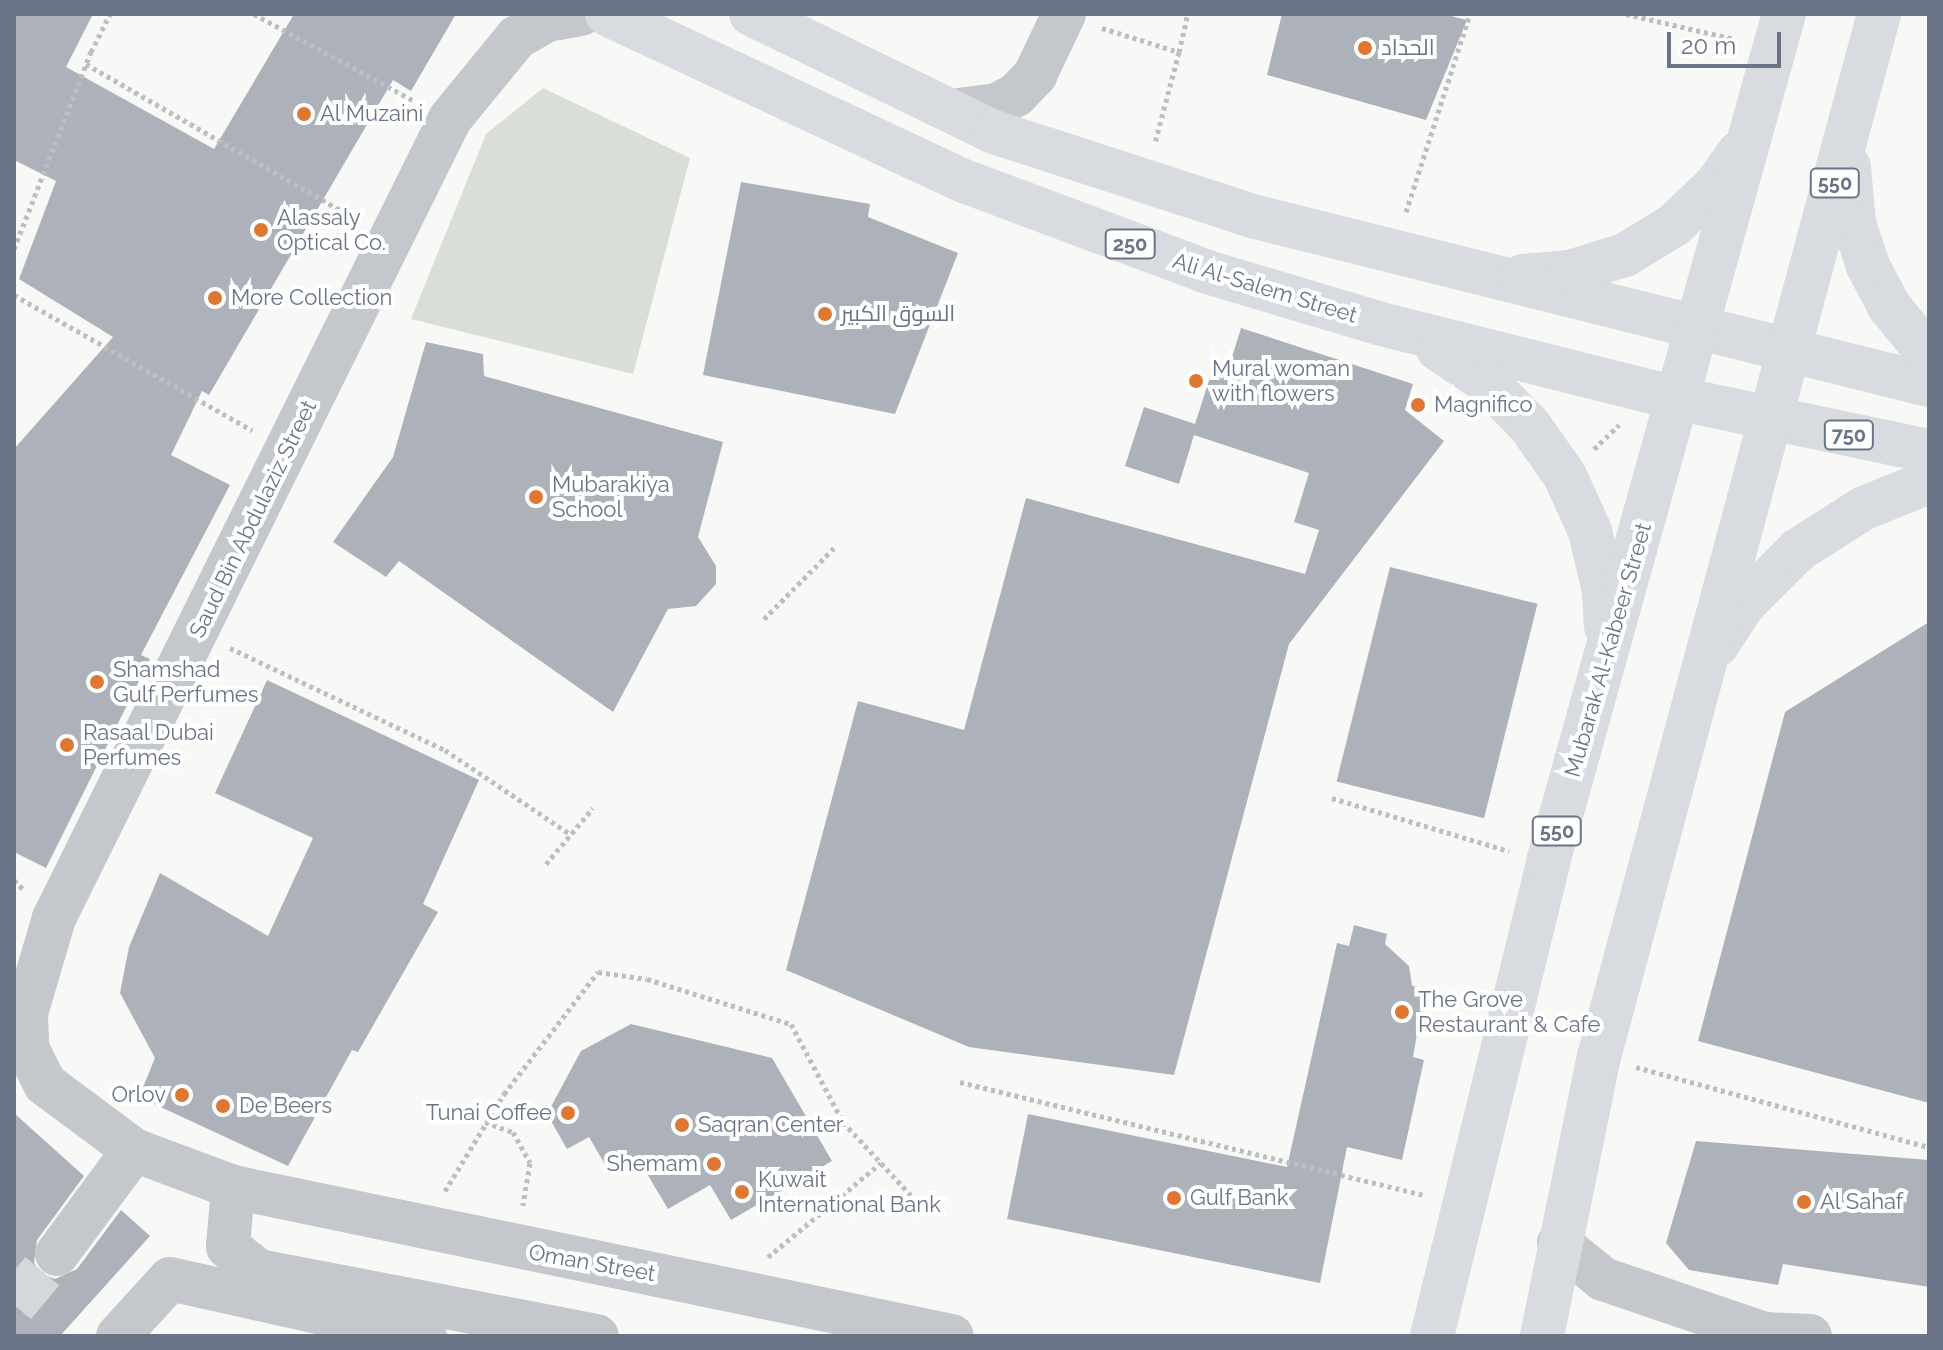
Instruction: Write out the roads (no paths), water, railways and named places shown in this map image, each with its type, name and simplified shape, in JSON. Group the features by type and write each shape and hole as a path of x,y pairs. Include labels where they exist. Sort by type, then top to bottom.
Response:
{"main road":[{"name":"Ali Al-Salem Street","path":"607,14 1005,198 1207,272 1381,324 1768,420"},
{"path":"751,14 1034,147 1392,255 1929,385"},
{"name":"550","path":"1542,1336 1599,1057 1700,670 1786,350 1850,132 1879,14"},
{"name":"Mubarak Al-Kabeer Street","path":"1432,1336 1461,1204 1548,862 1680,399 1748,138 1780,31"},
{"path":"1850,132 1854,223 1868,266 1889,306 1929,355"},
{"path":"1455,269 1512,277 1570,272 1625,255 1674,225 1716,185 1748,138"},
{"path":"1381,324 1437,348 1487,382 1530,426 1565,476 1590,531 1604,591 1607,652"},
{"name":"750","path":"1768,420 1929,451"},
{"path":"1700,670 1743,605 1798,550 1864,508 1929,482"}],"street":[{"name":"Saud Bin Abdulaziz Street","path":"45,1084 27,1048 26,1013 40,952 450,119 517,37 547,20 581,14"},
{"path":"952,111 997,105 1016,95 1035,75 1063,15"},
{"name":"Oman Street","path":"45,1084 134,1150 233,1187 516,1249 729,1288 952,1336"},
{"path":"57,1254 134,1150"},
{"path":"233,1187 228,1247 259,1271 597,1336"},
{"path":"1559,1243 1603,1279 1765,1335 1810,1336"},
{"path":"118,1336 170,1279 400,1334"}],"tunnel":[{"path":"14,1305 57,1254"}],"place":[{"name":"الحداد","path":"1365,48"},
{"name":"Al Muzaini","path":"304,114"},
{"name":"Alassaly Optical Co.","path":"261,230"},
{"name":"More Collection","path":"215,298"},
{"name":"السوق الكبير","path":"825,314"},
{"name":"Mural woman with flowers","path":"1196,381"},
{"name":"Magnifico","path":"1418,405"},
{"name":"Mubarakiya School","path":"536,497"},
{"name":"Shamshad Gulf Perfumes","path":"97,682"},
{"name":"Rasaal Dubai Perfumes","path":"67,745"},
{"name":"The Grove Restaurant & Cafe","path":"1402,1012"},
{"name":"Orlov","path":"182,1095"},
{"name":"De Beers","path":"223,1106"},
{"name":"Tunai Coffee","path":"568,1113"},
{"name":"Saqran Center","path":"682,1125"},
{"name":"Shemam","path":"714,1164"},
{"name":"Kuwait International Bank","path":"742,1192"},
{"name":"Gulf Bank","path":"1174,1198"},
{"name":"Al Sahaf","path":"1804,1202"}]}
